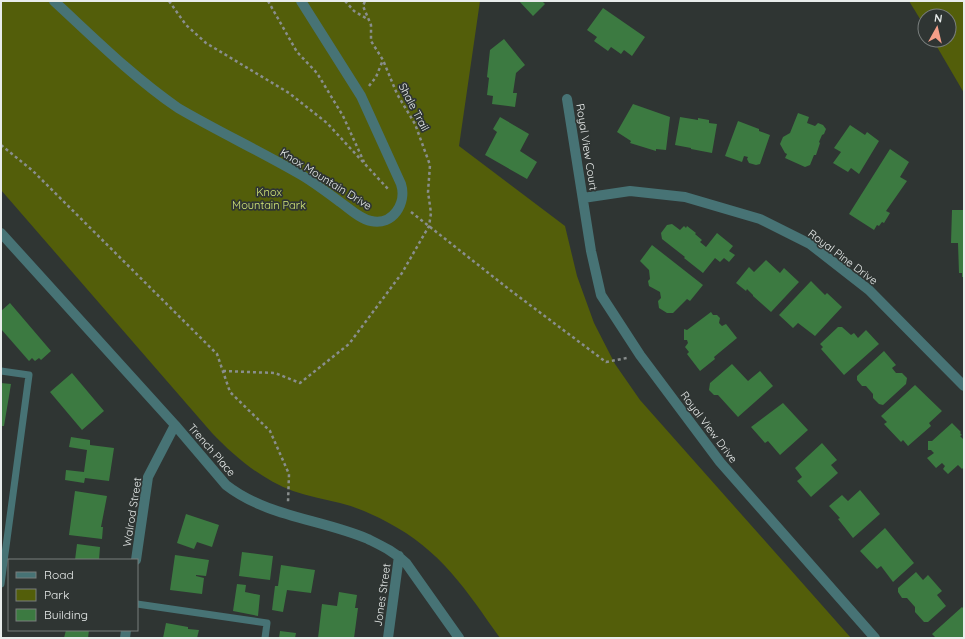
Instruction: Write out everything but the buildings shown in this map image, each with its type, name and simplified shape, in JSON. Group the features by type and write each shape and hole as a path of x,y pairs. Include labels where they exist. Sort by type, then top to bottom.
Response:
{"street":[{"name":"Knox Mountain Drive","path":"54,1 116,59 159,95 197,119 303,176 361,217 374,222 387,219 394,214 401,204"},
{"path":"302,1 361,96 402,188 403,196 401,204"},
{"name":"Royal View Court","path":"567,99 583,198"},
{"name":"Royal Pine Drive","path":"583,198 630,191 685,196 760,219 810,244 869,290 964,386"},
{"name":"Royal View Drive","path":"583,198 591,251 601,294 640,355 720,462 875,638"},
{"name":"Trench Place","path":"1,233 175,425 215,473 231,489 258,505 356,534 399,556 409,567 460,638"},
{"name":"Walrod Street","path":"136,559 148,477 175,425"},
{"name":"Jones Street","path":"388,638 399,556"}],"lane":[{"path":"1,371 29,375 1,584"},
{"path":"138,604 267,623 265,638"}],"path":[{"path":"168,1 186,25 206,43 289,93 327,123 401,204 510,290 606,362 640,355"},
{"path":"268,1 297,52 317,72 325,85 343,116 365,164"},
{"path":"345,1 354,11 369,20"},
{"name":"Shale Trail","path":"365,1 363,6 371,25 371,41 383,60 397,94 415,124 424,144 430,165 428,192 431,213 429,226"},
{"path":"361,96 376,77 383,60"},
{"path":"1,145 33,171 217,354 230,392 270,431 289,474 287,514"},
{"path":"223,371 275,373 300,383 349,344 402,273 429,226"}],"green space":[{"name":"Knox Mountain Park","path":"1,1 480,1 459,146 565,226 577,276 594,323 615,364 640,400 851,638 500,638 451,572 423,545 406,533 381,519 358,509 293,491 259,474 239,459 212,433 1,190"},
{"path":"909,1 964,1 964,93 938,48 957,48 957,8 917,8 917,14"}]}
